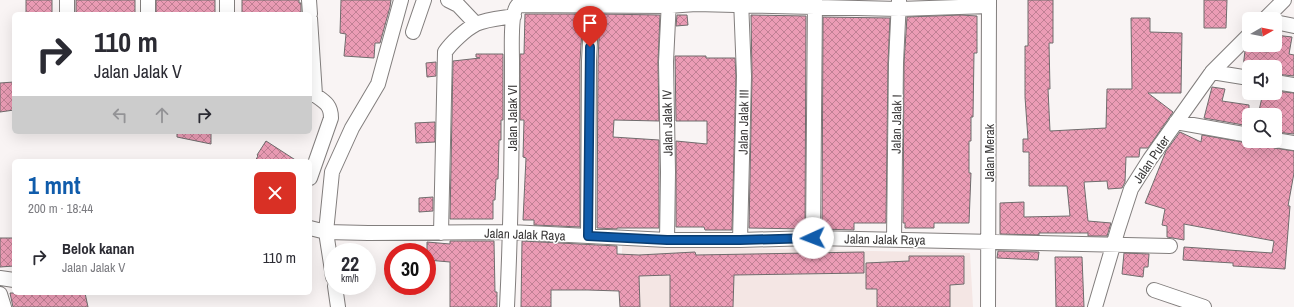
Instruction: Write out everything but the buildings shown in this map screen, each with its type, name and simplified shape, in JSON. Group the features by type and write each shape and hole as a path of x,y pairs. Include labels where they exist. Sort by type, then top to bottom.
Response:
{"street":[{"path":"67,0 67,12"},
{"path":"148,0 148,12"},
{"path":"227,0 227,12"},
{"path":"309,0 310,12"},
{"path":"328,243 326,232 332,172 352,128 378,84 401,0"},
{"path":"413,32 424,0"},
{"path":"448,0 458,5 476,24"},
{"path":"1272,12 1284,0"},
{"name":"Jalan Jalak III","path":"740,240 744,76 741,2"},
{"path":"440,233 444,56 447,48 457,38 476,24 497,19 516,11 592,3 989,3"},
{"path":"588,236 589,61 592,3"},
{"name":"Jalan Jalak IV","path":"667,240 668,172 666,62 668,3"},
{"path":"813,238 815,3"},
{"name":"Jalan Merak","path":"988,307 989,3"},
{"name":"Jalan Jalak I","path":"894,240 896,62 899,4"},
{"name":"Jalan Jalak VI","path":"507,307 510,232 512,52 516,11"},
{"path":"1282,23 1294,26"},
{"name":"Jalan Puter","path":"1095,307 1131,189 1150,159 1212,72 1242,42"},
{"path":"312,69 313,95 327,104 331,111 331,118 312,172"},
{"path":"1212,72 1242,77"},
{"path":"1282,83 1294,85"},
{"path":"1176,122 1242,134"},
{"path":"1282,141 1294,143"},
{"name":"Jalan Jalak Raya","path":"312,228 326,232 510,232 667,240 813,238 1115,243 1170,246"},
{"path":"0,278 12,280"},
{"path":"1154,290 1204,307"},
{"path":"0,294 4,307"},
{"path":"336,295 338,307"}],"shaded area":[{"path":"622,246 970,253 973,307 622,307"}],"route":[{"path":"590,47 588,236 667,240 813,238"}]}
